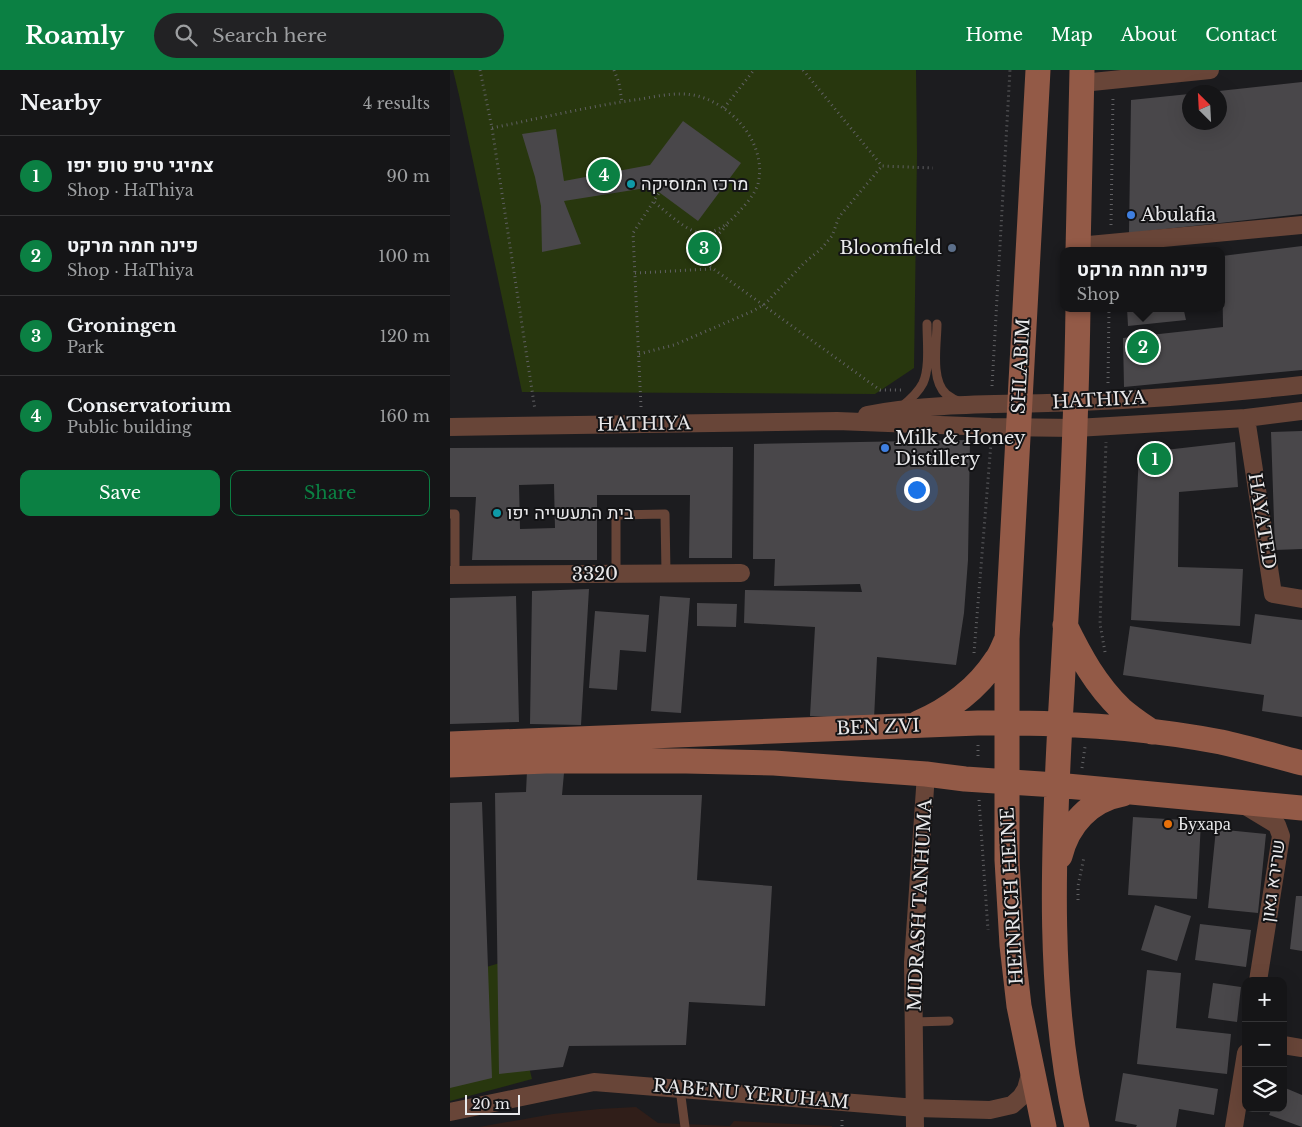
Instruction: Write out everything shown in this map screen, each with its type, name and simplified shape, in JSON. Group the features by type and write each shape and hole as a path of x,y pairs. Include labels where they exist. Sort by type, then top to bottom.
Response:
{"main road":[{"name":"SHLABIM","path":"1007,722 1006,639 1038,70"},
{"path":"1078,247 1082,76"},
{"path":"1077,1127 1064,1051 1058,983 1054,876 1056,785 1076,428 1078,312"},
{"path":"1064,623 1078,651 1104,690 1123,710 1152,732"},
{"path":"912,726 934,716 968,692 997,660 1006,639"},
{"name":"BEN ZVI","path":"450,744 1007,722 1060,723 1152,732 1220,742 1302,763"},
{"name":"HEINRICH HEINE","path":"1007,722 1007,860 1012,945 1019,1006 1044,1127"},
{"path":"450,765 546,761 774,763 1056,785 1302,808"},
{"path":"1054,876 1065,839 1077,820 1100,801 1112,796 1130,793"}],"street":[{"path":"1082,76 1113,81 1210,70"},
{"path":"1086,247 1302,225"},
{"name":"HATHIYA","path":"837,421 898,410 964,405 1077,402 1244,392 1302,385"},
{"name":"HATHIYA","path":"450,427 837,421 1076,428 1246,418 1302,411"},
{"name":"HAYATED","path":"1246,418 1273,594 1302,599"},
{"name":"3320","path":"452,575 741,572"},
{"name":"MIDRASH TANHUMA","path":"915,1127 913,962 926,774"},
{"name":"שרירא גאון","path":"1240,802 1277,826 1281,836 1259,977"},
{"path":"1287,1046 1302,1048"},
{"path":"1234,1127 1244,1067"},
{"name":"RABENU YERUHAM","path":"450,1112 594,1082 916,1108 990,1110 1012,1105 1021,1097 1026,1090 1031,1069"}],"lane":[{"path":"898,410 916,395 924,382 932,324 938,380 945,393 964,405"},
{"path":"450,514 455,514 452,575"},
{"path":"616,574 616,515 666,514 666,573"},
{"path":"914,1022 949,1021"},
{"path":"680,1088 685,1127"}],"path":[{"path":"480,70 492,128 538,426"},
{"path":"614,70 619,83 622,102"},
{"path":"724,108 754,70"},
{"path":"803,70 882,166 933,168"},
{"path":"1110,244 1113,81"},
{"path":"492,128 622,102 674,94 710,99 724,108 742,124 750,137 760,165 757,185 748,201 697,256 712,269 764,304 880,390 919,389"},
{"path":"639,354 674,345 753,311 764,304 804,263 821,249 832,236 839,217 882,166"},
{"path":"642,424 633,233 659,193"},
{"path":"653,201 688,228 699,233 714,231 732,220"},
{"path":"635,273 712,269"}],"shaded area":[{"path":"636,1107 658,1123 730,1126 734,1121 832,1127 479,1127 553,1114"}],"green space":[{"path":"453,70 916,70 917,153 914,368 875,394 522,392"},
{"path":"503,962 532,1079 450,1101 450,978"}],"building":[{"path":"1302,82 1302,214 1129,233 1131,100 1182,95 1182,130 1227,130 1227,90"},
{"name":"מרכז המוסיקה","path":"683,121 741,163 698,221 652,187 564,201 581,244 542,252 541,206 535,177 522,134 556,129 564,181 650,165"},
{"path":"1302,246 1302,370 1124,387 1123,338 1223,327 1223,312 1225,312 1225,256"},
{"path":"1127,312 1184,312 1186,320 1128,326"},
{"path":"1302,431 1302,549 1275,550 1271,432"},
{"path":"970,440 968,560 964,613 956,665 877,657 874,719 810,716 815,627 744,623 745,590 862,592 860,584 774,586 775,559 753,559 754,444"},
{"path":"1235,442 1238,487 1179,492 1178,567 1243,569 1240,626 1131,620 1139,453"},
{"name":"בית התעשייה יפו","path":"733,447 732,558 689,558 690,495 597,495 597,560 472,560 476,497 450,497 450,448","holes":["554,484 555,528 520,529 519,485"]},
{"path":"589,589 581,725 530,724 532,591"},
{"path":"516,596 519,722 450,724 450,598"},
{"path":"660,596 690,598 681,713 651,711"},
{"path":"697,603 737,604 736,627 697,626"},
{"path":"595,611 649,615 646,652 620,650 617,690 589,688"},
{"path":"1255,614 1302,620 1302,717 1262,711 1264,695 1123,675 1130,626 1251,644"},
{"path":"527,771 564,773 562,795 702,795 697,880 772,886 765,1006 689,1002 686,1045 569,1046 563,1067 499,1074 495,793 526,792"},
{"path":"482,802 492,1078 450,1088 450,803"},
{"path":"1133,817 1201,821 1197,899 1128,895"},
{"path":"1216,829 1266,834 1258,913 1208,908"},
{"path":"1296,896 1302,896 1302,951 1290,949"},
{"path":"1155,905 1191,916 1177,961 1141,950"},
{"path":"1200,924 1251,930 1246,967 1195,960"},
{"path":"1147,970 1181,973 1176,1028 1231,1034 1227,1074 1137,1064"},
{"path":"1213,983 1241,987 1237,1022 1208,1018"},
{"path":"1123,1073 1218,1089 1214,1115 1179,1109 1176,1127 1136,1127 1137,1125 1115,1121"},
{"path":"1287,1089 1302,1095 1302,1127 1269,1115 1270,1112 1287,1112"}],"place":[{"name":"Conservatorium","path":"604,175"},
{"name":"מרכז המוסיקה","path":"631,184"},
{"name":"Abulafia","path":"1131,215"},
{"name":"Groningen","path":"704,248"},
{"name":"Bloomfield","path":"952,248"},
{"name":"פינה חמה מרקט","path":"1143,347"},
{"name":"Milk & Honey Distillery","path":"885,448"},
{"name":"צמיגי טיפ טופ יפו","path":"1155,459"},
{"name":"בית התעשייה יפו","path":"497,513"},
{"name":"Бухара","path":"1168,824"}]}
